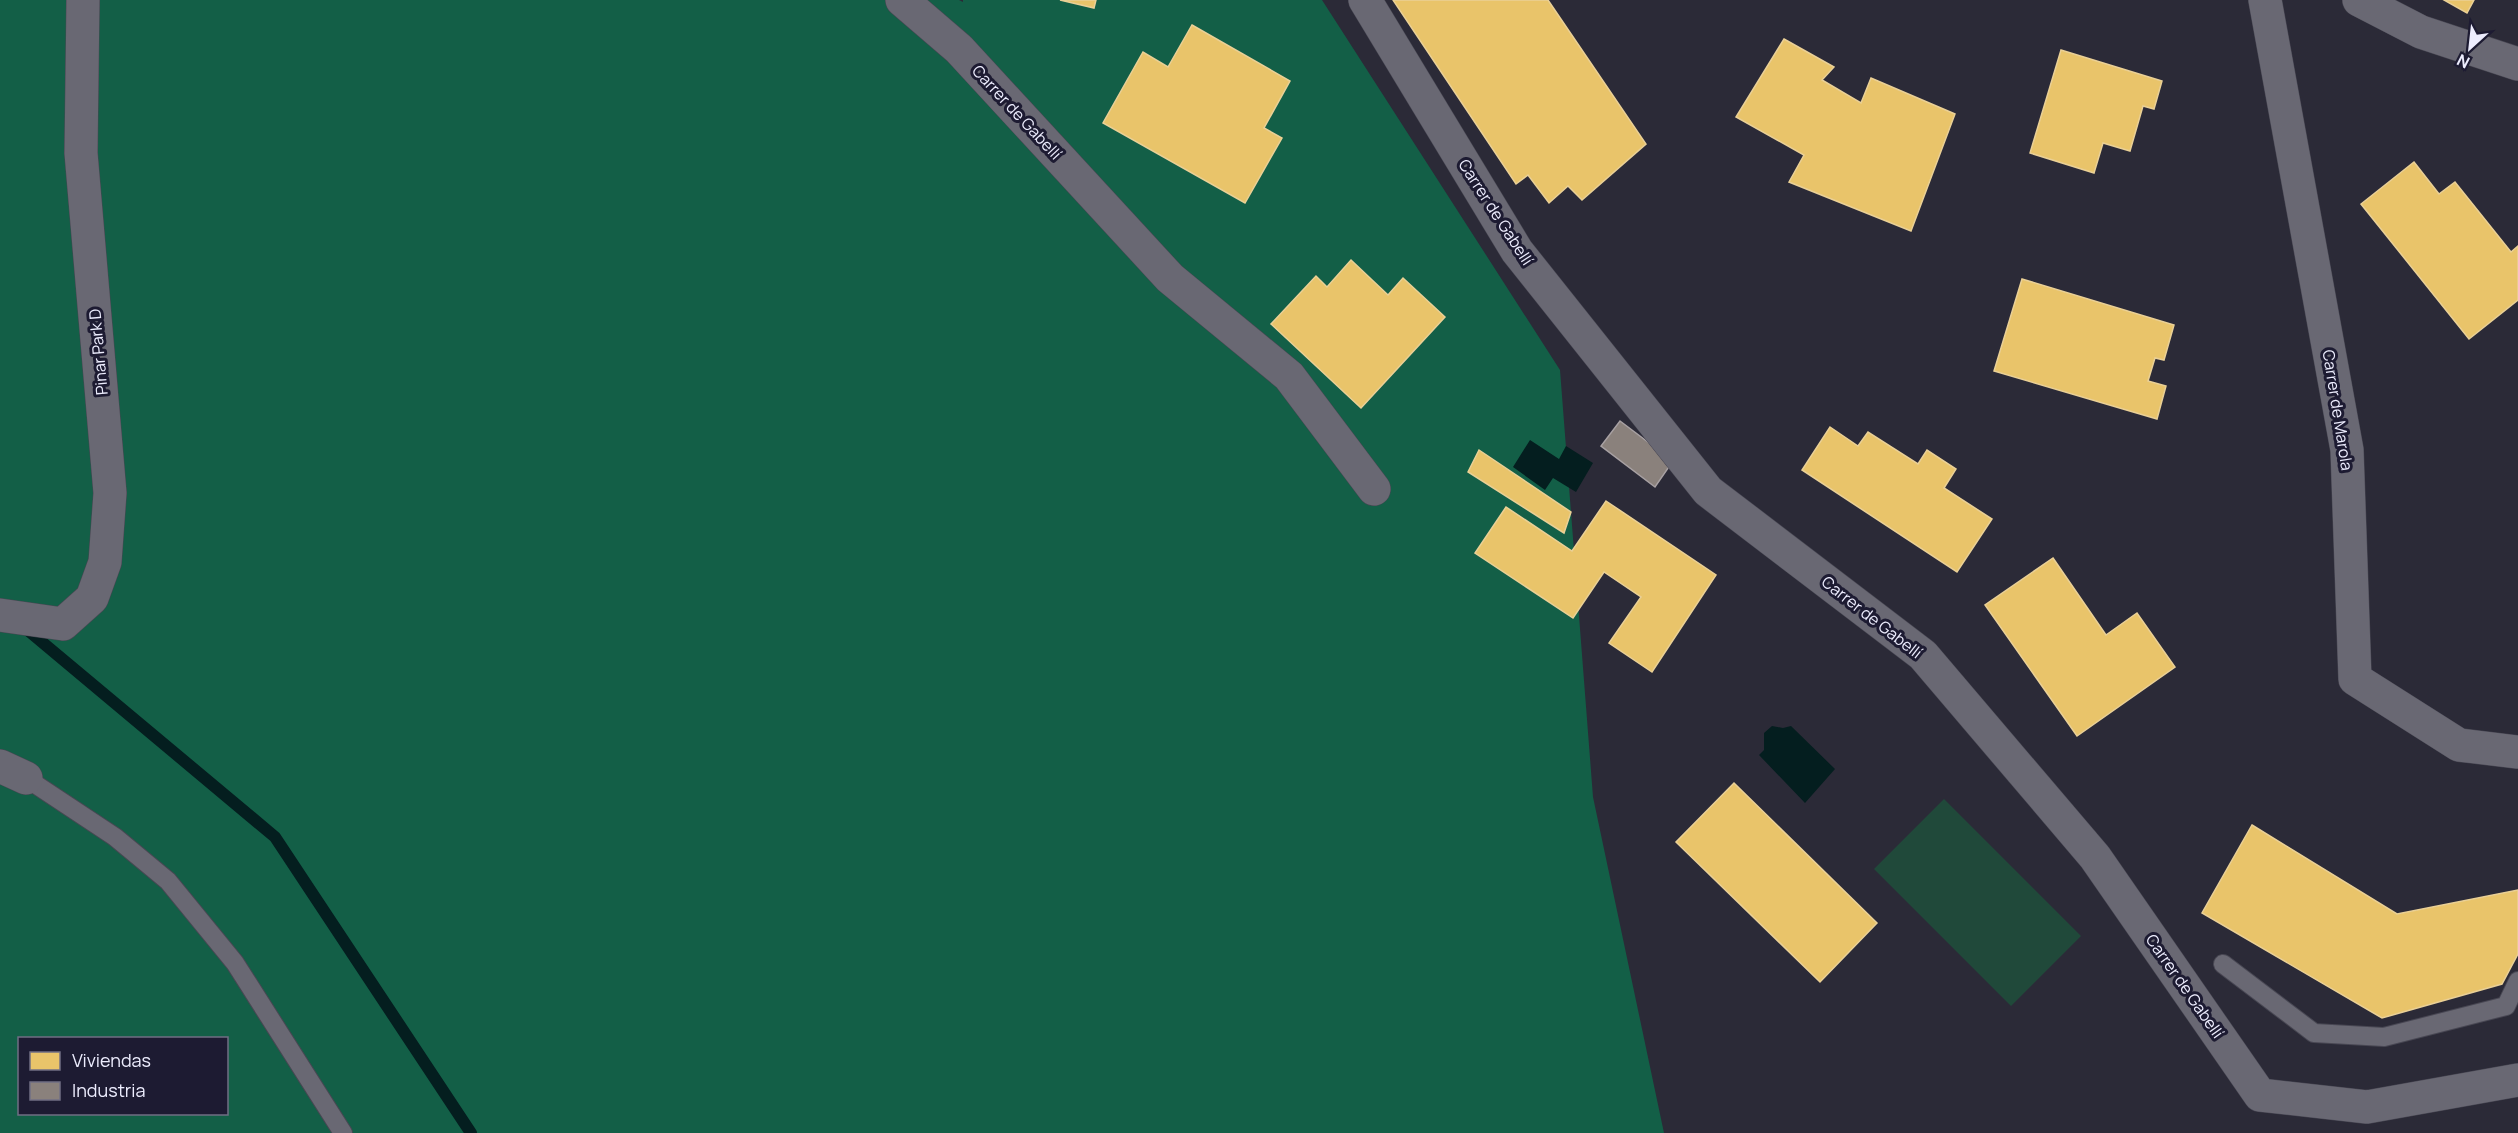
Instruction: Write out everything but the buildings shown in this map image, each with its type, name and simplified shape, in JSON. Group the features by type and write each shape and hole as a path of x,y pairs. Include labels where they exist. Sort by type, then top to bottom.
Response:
{"street":[{"name":"Pinar Park D","path":"0,615 63,624 92,598 105,562 110,493 81,153 83,0"},
{"name":"Carrer de Gabellí","path":"902,0 959,49 1170,278 1289,376 1374,489"},
{"name":"Carrer de Gabellí","path":"1365,0 1517,251 1708,491 1923,655 2095,857 2260,1095 2367,1107 2518,1080"},
{"name":"Carrer de Marola","path":"2265,0 2347,450 2355,680 2459,745 2518,752"},
{"path":"2359,0 2421,32 2518,64"}],"lane":[{"path":"13,772 115,837 168,881 235,963 343,1133"},
{"path":"2223,964 2314,1033 2384,1037 2506,1006 2518,981"}],"green space":[{"path":"0,0 959,0 963,2 963,0 1322,0 1560,370 1593,797 1664,1133 0,1133"},
{"path":"1944,799 2081,936 2011,1006 1874,869"}],"shaded area":[{"path":"1530,440 1559,459 1566,446 1593,463 1576,492 1553,478 1545,490 1513,467"},
{"path":"1772,726 1783,728 1791,726 1835,769 1805,803 1759,755 1764,750 1764,733"}],"waterway":[{"path":"24,627 275,837 471,1133"}]}
